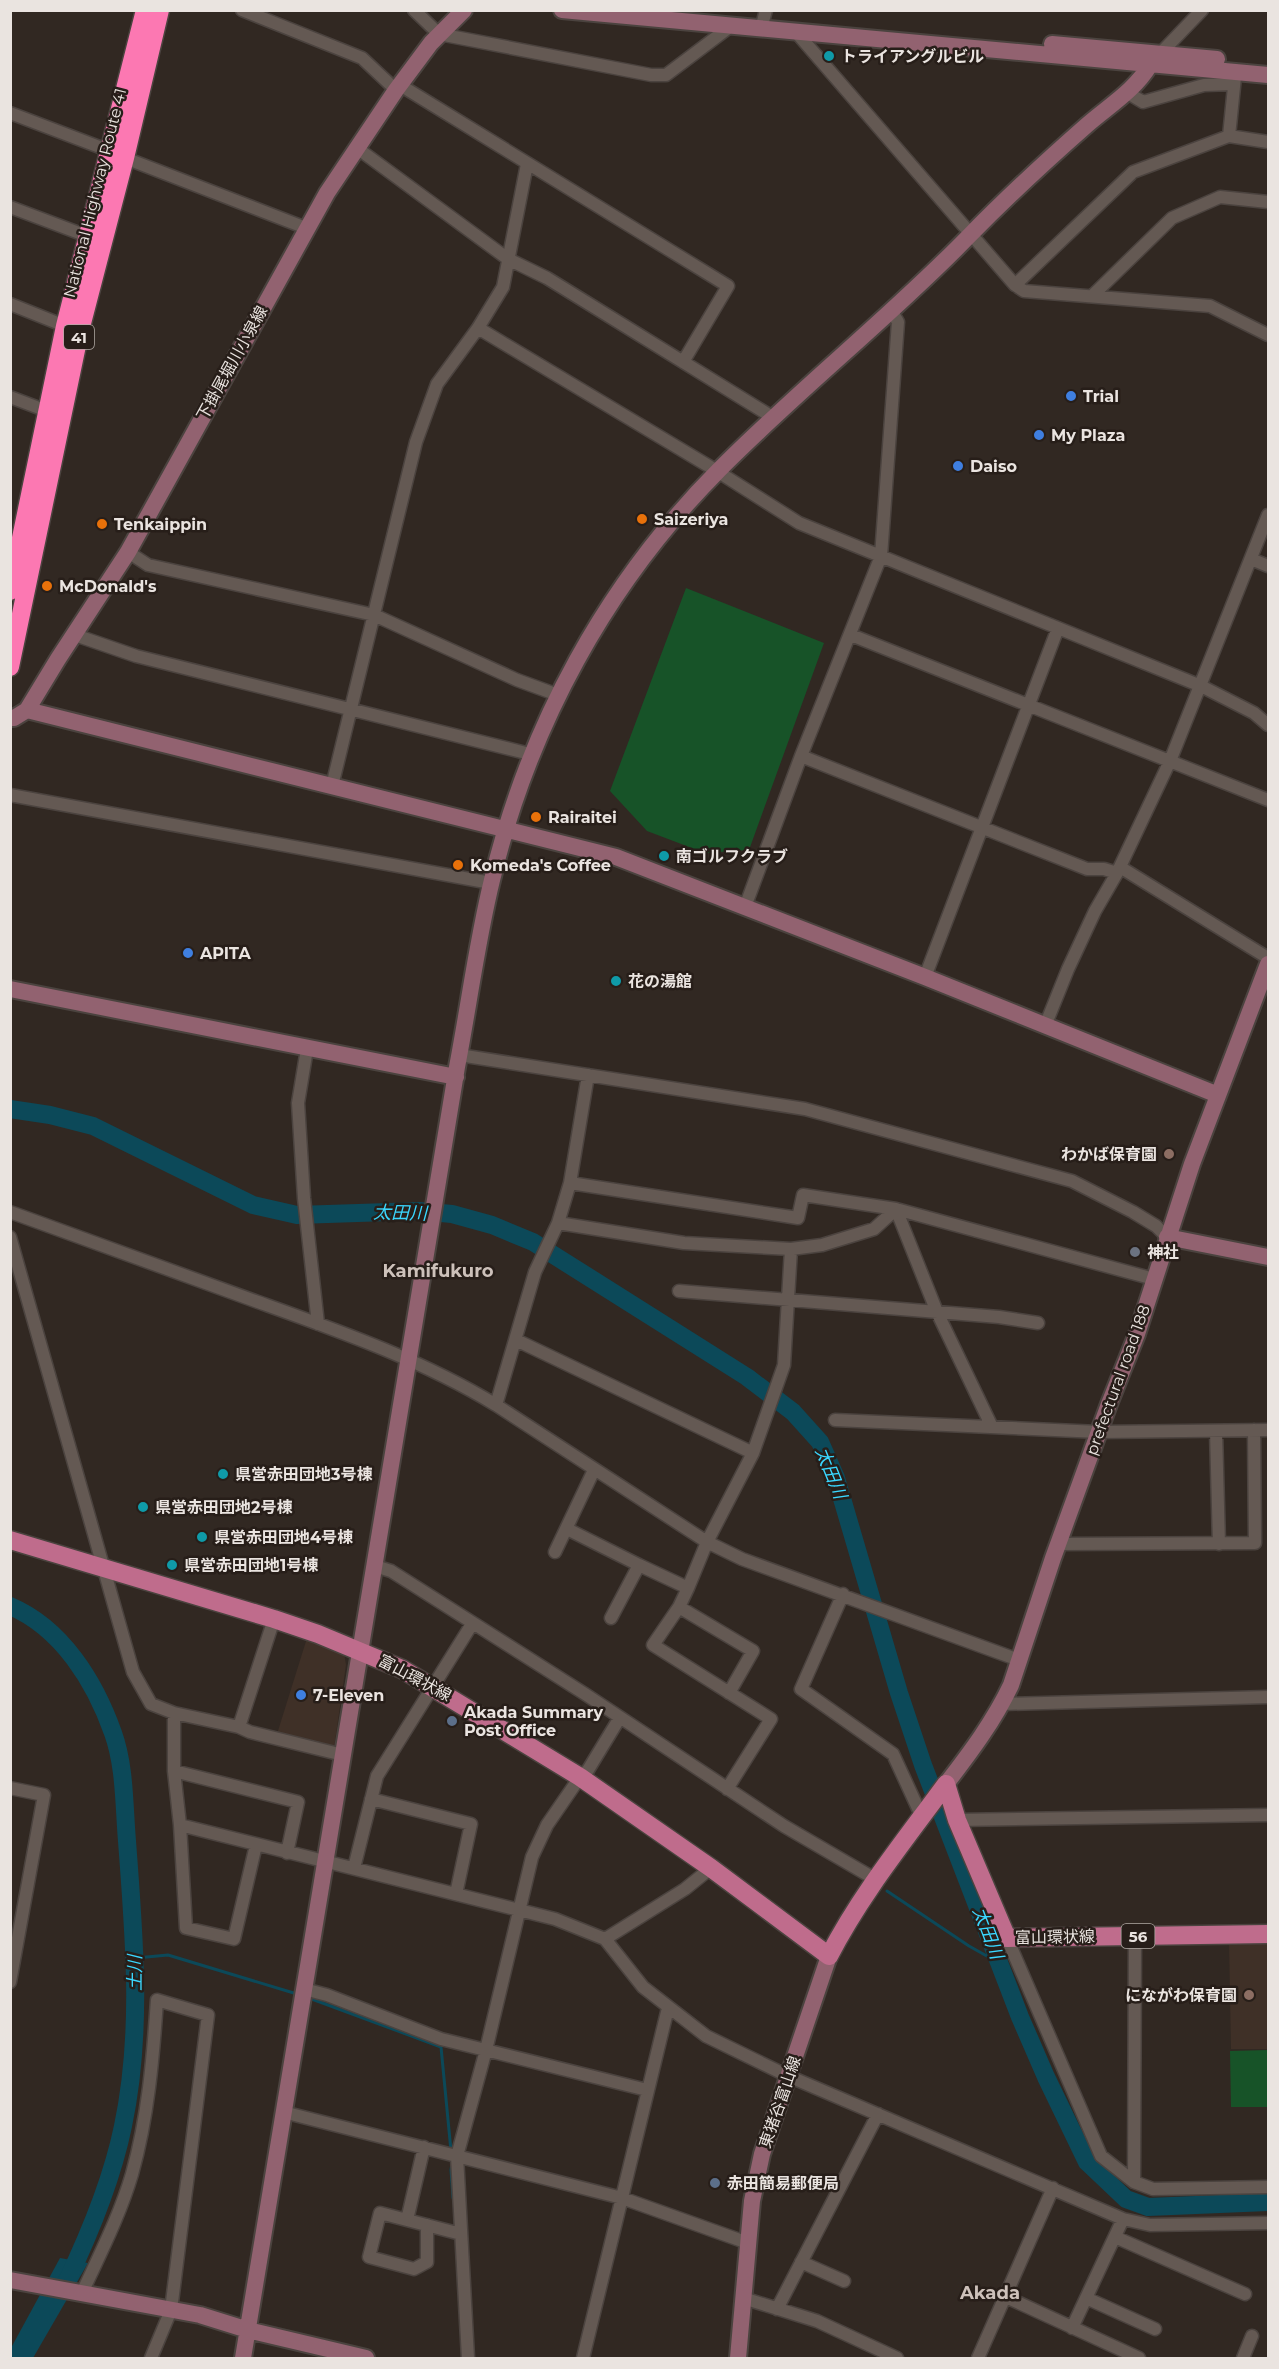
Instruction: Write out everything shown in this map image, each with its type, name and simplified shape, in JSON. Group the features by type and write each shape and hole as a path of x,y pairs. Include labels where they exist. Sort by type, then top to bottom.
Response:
{"highway":[{"name":"National Highway Route 41","path":"10,591 80,331 118,154 144,10"},
{"name":"National Highway Route 41","path":"10,667 21,552 65,326 87,236 118,154 160,10"}],"main road":[{"name":"富山環状線","path":"10,1540 274,1618 361,1651 433,1686 580,1777 711,1868 829,1956"},
{"name":"富山環状線","path":"946,1784 957,1820 1007,1938 1269,1934"},
{"path":"829,1956 840,1934 875,1879 946,1784"}],"street":[{"path":"242,10 362,58 398,87 728,286 683,362"},
{"path":"414,10 439,34 651,75 666,75 731,26"},
{"name":"下掛尾堀川小泉線","path":"27,710 128,552 306,228 398,87 439,34 464,10"},
{"path":"562,10 731,26 763,20 796,32 1155,59 1269,64"},
{"path":"671,10 1155,59 1235,78"},
{"path":"243,2358 459,1055 491,883 505,830 531,754 558,695 590,636 626,580 671,523 717,471 1088,124 1128,93 1155,59 1202,10"},
{"path":"796,32 1015,285 1024,291 1210,306 1269,335"},
{"path":"1128,93 1143,102 1235,78 1269,75"},
{"path":"1229,136 1235,78"},
{"path":"10,113 306,228"},
{"path":"1015,285 1133,172 1229,136 1269,142"},
{"path":"357,148 508,259 547,278 774,418"},
{"path":"332,786 424,416 437,384 478,328 502,287 527,164"},
{"path":"1093,296 1172,218 1220,197 1269,202"},
{"path":"10,207 87,236"},
{"path":"10,304 65,326"},
{"path":"745,907 801,756 881,556 898,322 891,310"},
{"path":"478,328 717,471 799,523 1201,686 1254,713 1269,725"},
{"path":"10,397 47,411"},
{"path":"1045,1026 1090,921 1119,870 1170,761 1269,515"},
{"path":"128,552 148,565 374,615 518,680 558,695"},
{"path":"1251,559 1269,566"},
{"path":"925,977 1058,628"},
{"path":"75,635 136,656 531,754"},
{"path":"850,635 1269,800"},
{"path":"10,718 27,710 616,857 925,977 1218,1095"},
{"path":"801,756 1086,869 1119,870 1269,958"},
{"path":"10,795 491,883"},
{"name":"prefectural road 188","path":"946,1784 1002,1704 1058,1544 1137,1334 1167,1237 1218,1095 1269,964"},
{"path":"10,989 456,1077"},
{"path":"307,1049 298,1103 304,1198 318,1324"},
{"path":"459,1055 805,1109 1072,1181 1156,1226 1167,1237 1269,1257"},
{"path":"496,1405 542,1258 558,1223 570,1183 588,1075"},
{"path":"570,1183 798,1218 803,1195 896,1209 1154,1279"},
{"path":"558,1223 684,1243 791,1248 822,1245 874,1229 896,1209"},
{"path":"896,1209 937,1312 992,1427"},
{"path":"10,1212 318,1324 460,1383 707,1542 742,1559 1019,1660"},
{"path":"10,1237 133,1672 151,1704 174,1713 239,1727 250,1732 343,1755"},
{"path":"727,1789 771,1719 653,1645 679,1607 707,1542 753,1453 784,1365 791,1248"},
{"path":"679,1291 937,1312 1038,1323"},
{"path":"516,1340 753,1453"},
{"path":"835,1420 1099,1432 1269,1430"},
{"path":"1058,1544 1255,1544 1254,1430"},
{"path":"1216,1431 1219,1544"},
{"path":"555,1552 594,1470"},
{"path":"567,1529 688,1588"},
{"path":"611,1618 639,1565"},
{"path":"375,1566 391,1571 585,1694 619,1719 784,1826 875,1879"},
{"path":"843,1594 801,1689 893,1754 922,1817"},
{"path":"679,1607 753,1651 729,1693"},
{"path":"239,1727 274,1618"},
{"path":"354,1868 377,1776 472,1624"},
{"path":"1002,1704 1269,1697"},
{"path":"174,1713 174,1771 180,1825 186,1928 234,1939 256,1845"},
{"path":"468,2358 457,2156 486,2050 532,1857 547,1825 580,1777 588,1770 619,1719"},
{"path":"174,1771 298,1802 287,1853"},
{"path":"10,1788 44,1795 10,1982"},
{"path":"371,1799 471,1824 456,1894"},
{"path":"957,1820 1269,1815"},
{"path":"180,1825 555,1918 605,1940 643,1987 698,2032 788,2076 1123,2219 1150,2225 1269,2223"},
{"path":"605,1940 684,1889 711,1868"},
{"path":"1134,1936 1134,2181"},
{"path":"1007,1938 1101,2156 1134,2181 1153,2189 1269,2187"},
{"name":"東猪谷富山線","path":"738,2358 752,2201 762,2154 829,1956"},
{"path":"304,1989 327,1995 441,2039 647,2090"},
{"path":"80,2293 118,2211 131,2174 150,2088 157,2000 208,2015 171,2310 151,2358"},
{"path":"583,2358 668,2007"},
{"path":"283,2112 622,2198 748,2243"},
{"path":"777,2309 878,2114"},
{"path":"407,2220 424,2147"},
{"path":"978,2358 1053,2188"},
{"path":"427,2225 427,2262 414,2269 369,2257 380,2213 427,2225 461,2234"},
{"path":"1072,2328 1123,2219"},
{"path":"1115,2236 1245,2294"},
{"path":"801,2262 844,2281"},
{"path":"10,2280 200,2315 330,2354 366,2358"},
{"path":"1006,2297 1139,2358"},
{"path":"743,2298 818,2321 897,2358"},
{"path":"1086,2298 1155,2329"},
{"path":"1243,2358 1252,2337"}],"shaded area":[{"path":"307,1638 344,1653 346,1665 334,1748 277,1734"},
{"name":"にながわ保育園","path":"1229,1940 1268,1940 1268,2049 1231,2049"}],"green space":[{"path":"686,588 824,643 749,850 705,853 647,831 610,791"},
{"path":"1268,2050 1268,2107 1231,2107 1230,2051"}],"water":[{"path":"60,2258 88,2263 33,2358 11,2358 11,2348"}],"waterway":[{"name":"太田川","path":"10,1109 50,1115 93,1126 253,1205 297,1215 419,1211 452,1214 492,1225 533,1242 747,1377 793,1412 820,1442 836,1478 899,1693 923,1765 1020,2017 1087,2162 1126,2199 1148,2207 1268,2202"},
{"name":"土川","path":"10,1606 46,1628 61,1642 86,1676 97,1695 113,1733 120,1759 123,1786 135,1984 133,2055 129,2090 123,2126 106,2186 92,2226 66,2283"},
{"path":"887,1891 969,1946 1001,1964"},
{"path":"136,1958 168,1955 297,1994"},
{"path":"309,1998 441,2047 451,2151"},
{"path":"452,2163 453,2198"}],"place":[{"name":"トライアングルビル","path":"829,56"},
{"name":"Trial","path":"1071,396"},
{"name":"My Plaza","path":"1039,435"},
{"name":"Daiso","path":"958,466"},
{"name":"Saizeriya","path":"642,519"},
{"name":"Tenkaippin","path":"102,524"},
{"name":"McDonald's","path":"47,586"},
{"name":"Rairaitei","path":"536,817"},
{"name":"南ゴルフクラブ","path":"664,856"},
{"name":"Komeda's Coffee","path":"458,865"},
{"name":"APITA","path":"188,953"},
{"name":"花の湯館","path":"616,981"},
{"name":"わかば保育園","path":"1169,1154"},
{"name":"神社","path":"1135,1252"},
{"name":"県営赤田団地3号棟","path":"223,1474"},
{"name":"県営赤田団地2号棟","path":"143,1507"},
{"name":"県営赤田団地4号棟","path":"202,1537"},
{"name":"県営赤田団地1号棟","path":"172,1565"},
{"name":"7-Eleven","path":"301,1695"},
{"name":"Akada Summary Post Office","path":"452,1721"},
{"name":"にながわ保育園","path":"1249,1995"},
{"name":"赤田簡易郵便局","path":"715,2183"}],"district":[{"name":"Kamifukuro","path":"438,1271"},
{"name":"Akada","path":"990,2293"}]}
